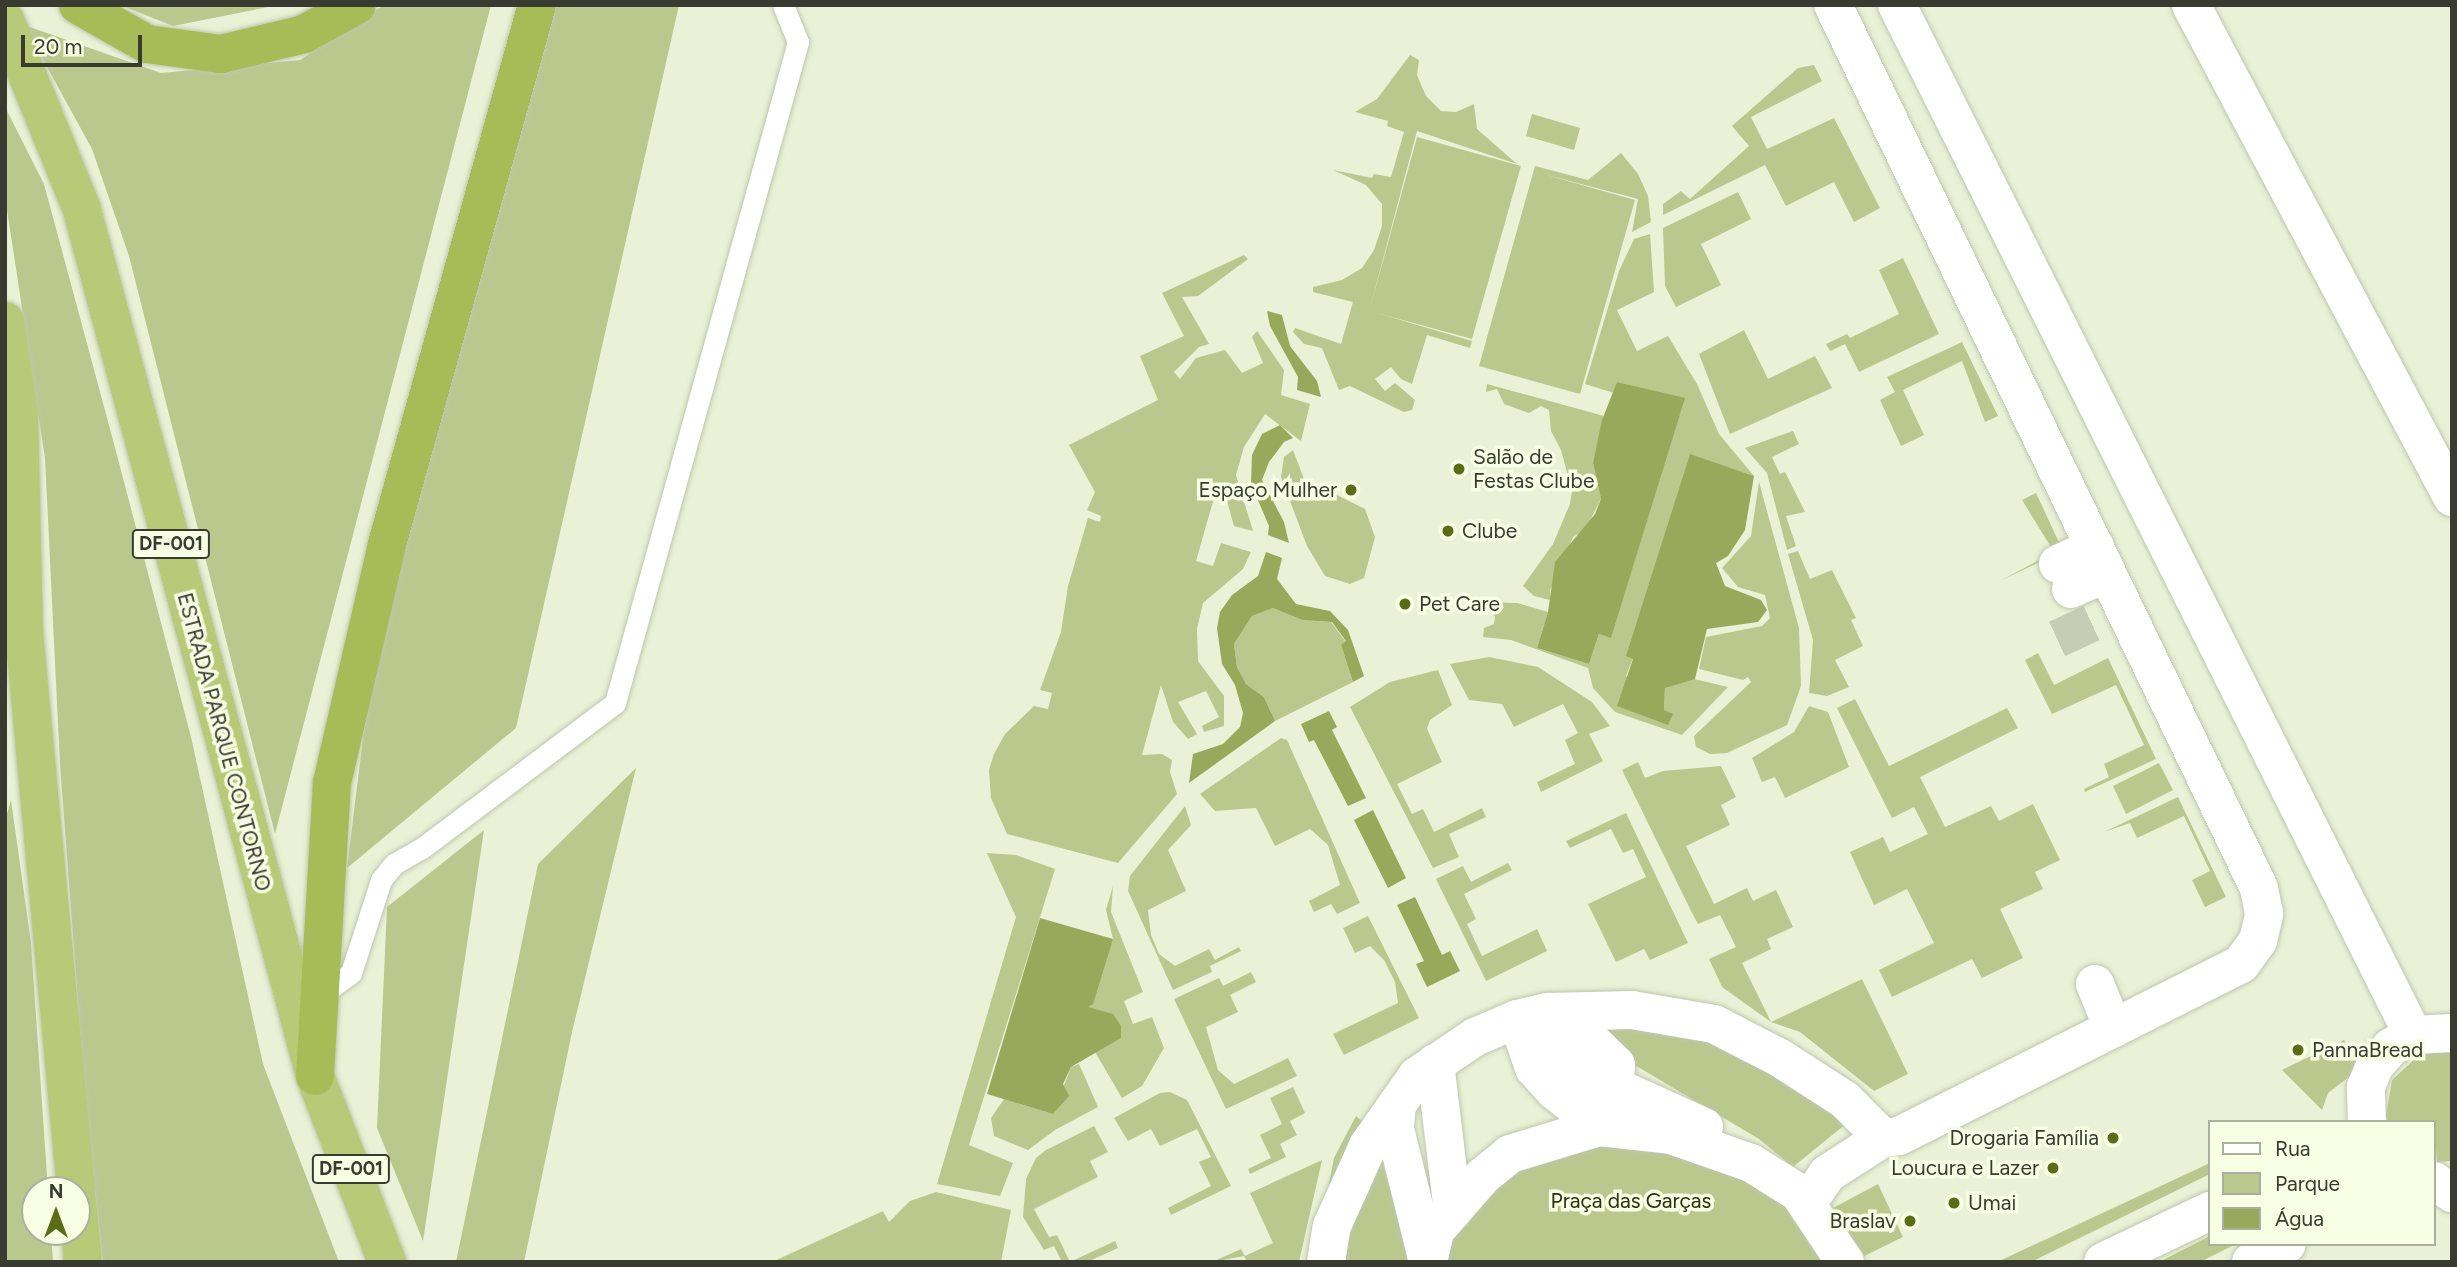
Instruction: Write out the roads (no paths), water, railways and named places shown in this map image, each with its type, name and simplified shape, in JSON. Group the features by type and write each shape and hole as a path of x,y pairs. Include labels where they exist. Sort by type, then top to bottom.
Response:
{"highway":[{"path":"78,5 147,44 221,54 304,34 357,5"},
{"path":"315,1076 332,783 387,544 537,5"},
{"name":"ESTRADA PARQUE CONTORNO","path":"5,20 82,210 315,1076 387,1262"},
{"path":"5,321 19,414 24,632 75,1176"},
{"path":"5,705 24,632"}],"street":[{"path":"1807,1204 1827,1174 1883,1139 1899,1136 2241,964 2258,941 2264,914 2259,888 1833,5"},
{"path":"1897,5 2413,1035"},
{"path":"2191,5 2452,497"},
{"path":"2064,577 2101,560"},
{"path":"2107,979 2125,1022"},
{"path":"1326,1262 1332,1226 1368,1146 1417,1081 1475,1037 1548,1014 1632,1010 1714,1024 1780,1058 1845,1100 1883,1139"},
{"path":"1548,1014 1582,1032 1616,1065 1615,1088 1767,1157 1770,1175"},
{"path":"1548,1014 1534,1069 1576,1107 1671,1135 1751,1163 1800,1193 1845,1262"},
{"path":"2367,1120 2366,1087 2375,1065 2391,1047 2413,1035 2452,1033"},
{"path":"1417,1081 1439,1234"},
{"path":"1417,1081 1395,1129 1439,1234"},
{"path":"1439,1234 1492,1168 1529,1145 1599,1127 1671,1135"},
{"path":"2436,1181 2452,1193"},
{"path":"2103,1262 2208,1212"},
{"path":"2251,1262 2283,1246"}],"lane":[{"path":"318,997 351,973 381,880 394,864 422,848 615,703 798,42 783,5"}],"water":[{"path":"1267,311 1282,315 1290,346 1317,381 1321,397 1297,390 1298,377 1270,326"},
{"path":"1617,382 1685,398 1611,638 1599,634 1589,664 1537,648 1548,612 1555,562 1595,514 1601,499 1593,463 1602,420"},
{"path":"1280,425 1293,438 1284,442 1269,462 1262,480 1284,522 1289,543 1268,535 1269,526 1251,484 1252,455 1262,434"},
{"path":"1690,454 1754,476 1745,530 1728,556 1716,563 1725,586 1761,600 1767,610 1758,622 1707,629 1695,679 1665,688 1664,710 1673,714 1668,725 1617,706 1633,659 1626,656"},
{"path":"1266,552 1282,558 1277,579 1296,604 1330,611 1348,630 1364,676 1353,682 1341,645 1346,641 1332,622 1302,620 1273,608 1252,616 1234,644 1237,667 1246,684 1264,697 1275,721 1189,783 1193,754 1223,744 1240,727 1243,713 1235,685 1222,664 1217,628 1220,612 1232,595 1258,576"},
{"path":"1329,711 1337,727 1332,730 1366,798 1348,806 1314,740 1309,742 1301,724"},
{"path":"1373,810 1406,878 1388,888 1354,820"},
{"path":"1415,897 1442,955 1450,951 1460,971 1427,987 1416,964 1424,961 1397,905"},
{"path":"1040,918 1113,939 1093,1004 1088,1007 1113,1014 1121,1026 1121,1038 1071,1067 1063,1084 1069,1096 1053,1114 987,1094"}],"tunnel":[{"path":"2057,639 2124,608"}],"place":[{"name":"Salão de Festas Clube","path":"1459,469"},
{"name":"Espaço Mulher","path":"1351,490"},
{"name":"Clube","path":"1448,531"},
{"name":"Pet Care","path":"1405,604"},
{"name":"PannaBread","path":"2298,1050"},
{"name":"Drogaria Família","path":"2113,1138"},
{"name":"Loucura e Lazer","path":"2053,1168"},
{"name":"Umai","path":"1954,1203"},
{"name":"Braslav","path":"1910,1221"}],"park label":[{"name":"Praça das Garças","path":"1631,1201"}]}
